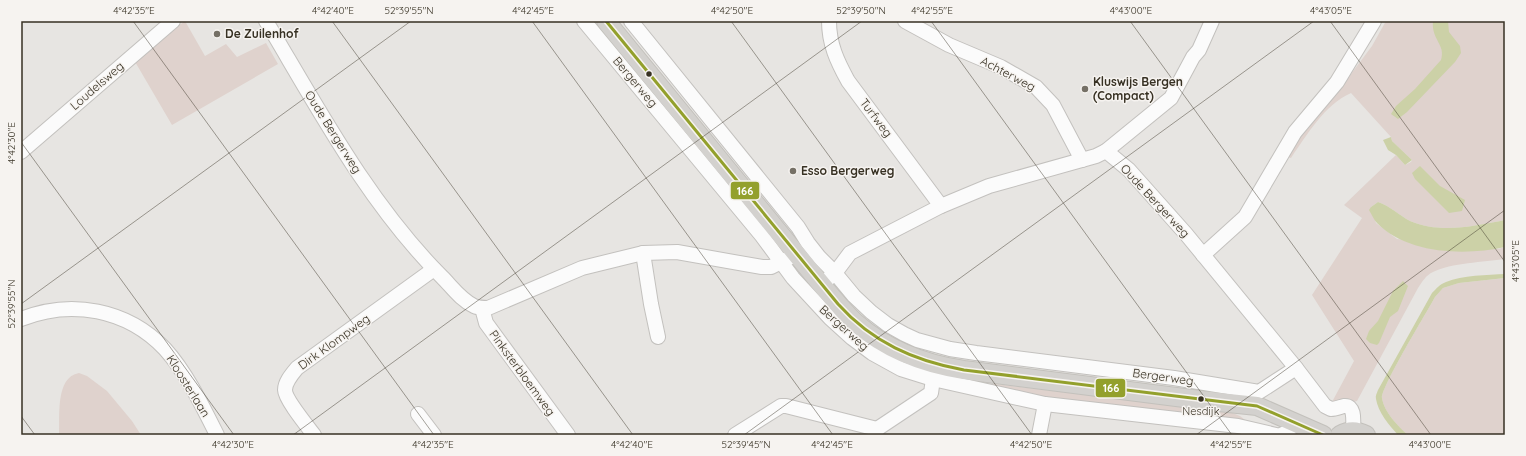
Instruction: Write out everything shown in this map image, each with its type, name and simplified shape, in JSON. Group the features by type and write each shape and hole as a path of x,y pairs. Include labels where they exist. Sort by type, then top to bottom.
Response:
{"main road":[{"name":"Bergerweg","path":"606,21 731,175 788,253 821,284 856,322 871,334 901,352 931,364 964,370 1257,406 1323,435"},
{"name":"Bergerweg","path":"1223,403 1286,434"}],"street":[{"name":"Loudelsweg","path":"21,152 173,21"},
{"name":"Oude Bergerweg","path":"266,21 333,134 368,186 407,238 464,300 482,308"},
{"name":"Bergerweg","path":"584,21 762,236 788,253 793,278 830,318 852,338 872,353 901,369 933,379 1045,404 1238,426 1286,434"},
{"name":"Bergerweg","path":"631,21 755,172 819,257 835,273 854,296 871,312 888,325 904,334 930,344 976,353 1174,378 1260,392 1296,368"},
{"name":"Turfweg","path":"829,21 829,32 836,61 848,81 941,206"},
{"name":"Achterweg","path":"905,21 949,46 1001,67 1036,87 1052,105 1082,160"},
{"path":"821,284 835,273 850,253 941,206 989,186 1096,156 1106,151 1171,98 1199,50 1212,21"},
{"path":"1203,255 1246,217 1295,132 1337,82 1374,21"},
{"name":"Oude Bergerweg","path":"1106,151 1128,170 1186,234 1328,409 1346,406 1351,408 1353,412 1353,434"},
{"path":"731,175 755,172"},
{"path":"482,308 488,308 498,304 582,268 643,253 677,252 762,267 771,267 788,253 790,217"},
{"path":"643,253 658,337"},
{"name":"Dirk Klompweg","path":"314,435 289,400 285,390 288,379 297,368 434,269"},
{"name":"Kloosterlaan","path":"21,318 44,311 69,308 93,310 114,316 151,336 165,349 187,379 217,435"},
{"name":"Pinksterbloemweg","path":"482,308 486,323 568,435"},
{"path":"735,435 781,406 786,406 876,432 931,393 933,379"},
{"path":"1039,435 1045,404"},
{"path":"418,414 434,435"}],"shaded area":[{"path":"185,21 205,56 226,44 237,57 266,43 278,64 172,125 134,60 158,40"},
{"path":"1386,21 1505,21 1505,220 1458,228 1434,227 1410,221 1378,202 1371,207 1376,223 1397,239 1498,249 1505,247 1505,259 1468,263 1440,269 1428,275 1418,288 1357,401 1346,404 1332,402 1354,361 1312,295 1362,218 1344,205 1396,155 1405,165 1412,160 1392,141 1391,137 1351,93 1341,98 1324,113 1310,130 1291,158 1284,156 1318,111 1348,78 1372,46"},
{"path":"1433,21 1448,21 1449,32 1460,46 1461,53 1455,62 1407,112 1398,119 1391,114 1396,106 1415,89 1441,60 1442,50 1434,33"},
{"path":"1391,137 1392,141 1412,160 1405,165 1396,155 1388,150 1383,140"},
{"path":"1420,166 1440,186 1465,200 1462,211 1449,213 1415,179 1412,173"},
{"path":"1378,202 1410,221 1434,227 1458,228 1505,220 1505,247 1489,250 1455,252 1420,247 1389,233 1377,223 1369,210"},
{"path":"1505,274 1505,278 1459,283 1443,288 1435,297 1396,365 1382,398 1388,413 1408,435 1398,435 1381,413 1377,404 1376,396 1432,293 1442,284 1452,280 1475,276"},
{"path":"1505,278 1505,435 1408,435 1388,413 1382,398 1396,365 1435,297 1443,288 1459,283"},
{"path":"1403,281 1408,286 1398,311 1390,317 1379,343 1377,345 1370,343 1366,339 1369,331 1378,321 1393,291"},
{"path":"79,373 87,376 107,391 132,421 141,435 59,435 59,409 62,390 71,376"},
{"path":"962,380 1230,412 1240,416 1250,424 1072,403"}],"transit line":[{"name":"166","path":"606,21 838,304 865,329 895,348 928,361 964,370 1257,406 1323,435"}],"place":[{"name":"De Zuilenhof","path":"217,34"},
{"name":"Kluswijs Bergen (Compact)","path":"1085,89"},
{"name":"Esso Bergerweg","path":"793,171"},
{"name":"Nesdijk","path":"1201,399"}]}
